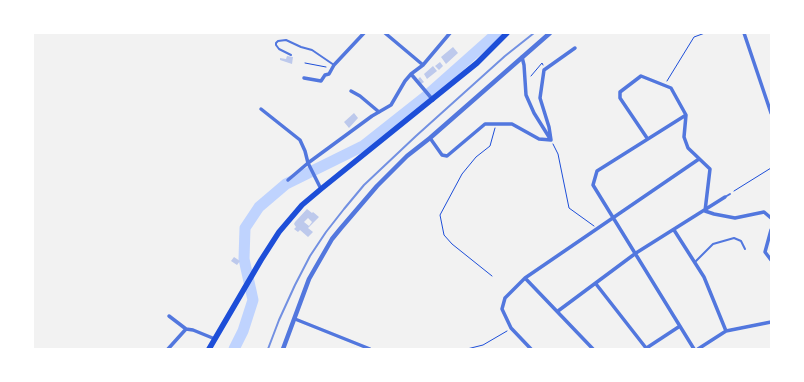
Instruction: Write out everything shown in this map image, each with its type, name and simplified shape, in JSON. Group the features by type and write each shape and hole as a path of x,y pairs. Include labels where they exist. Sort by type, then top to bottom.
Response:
{"main road":[{"path":"209,349 279,232 302,205 431,98 477,63 507,33"}],"street":[{"path":"304,78 321,81 325,75 329,74 364,33"},
{"path":"385,33 422,64"},
{"path":"288,180 308,163 391,105 404,81 422,64 450,33"},
{"path":"283,349 309,279 332,239 377,186 407,156 430,138 550,33"},
{"path":"744,33 771,113"},
{"path":"551,140 549,127 540,98 544,70 575,48"},
{"path":"522,57 526,95 534,113 551,140"},
{"path":"411,74 431,98"},
{"path":"647,138 620,98 620,92 641,76 671,88 686,115 684,138 688,148 710,169 705,210"},
{"path":"351,91 360,96 379,112"},
{"path":"261,109 300,140 308,163 321,189"},
{"path":"686,115 647,138 597,171 593,185 694,349"},
{"path":"430,138 442,155 447,156 485,124 512,124 539,140 551,140"},
{"path":"531,349 511,328 502,309 505,298 525,278 699,159"},
{"path":"558,311 636,253 725,197"},
{"path":"705,210 714,214 735,218 764,212 771,218"},
{"path":"674,230 696,262 704,277 726,331"},
{"path":"771,230 765,252 771,260"},
{"path":"525,278 593,349"},
{"path":"596,284 646,348 680,326"},
{"path":"168,316 186,329 193,330 215,339"},
{"path":"295,319 370,349"},
{"path":"698,349 726,331 771,322"},
{"path":"169,349 186,329"}],"lane":[{"path":"291,55 279,49 276,43 278,41 286,40 312,50 334,67"},
{"path":"725,197 730,194"},
{"path":"696,262 713,244 734,238 741,241 745,249"}],"path":[{"path":"664,86 694,37 705,33"},
{"path":"305,63 334,67"},
{"path":"525,79 529,78 542,63 547,68"},
{"path":"492,276 452,244 444,235 440,215 462,174 476,157 490,146 496,124"},
{"path":"551,140 558,154 569,208 598,229"},
{"path":"730,194 771,168"},
{"path":"467,349 483,345 511,328"}],"building":[{"path":"453,47 458,53 446,64 441,57"},
{"path":"287,56 293,57 292,64 280,60 280,58 286,59"},
{"path":"440,62 443,66 439,70 435,66"},
{"path":"433,66 437,71 427,79 424,74"},
{"path":"420,77 424,82 421,84 418,79"},
{"path":"354,113 358,118 349,128 344,122"},
{"path":"307,209 319,217 308,228 313,232 308,237 300,230 298,232 294,229 296,227 294,224","holes":["308,218 312,222 309,226 304,222"]},
{"path":"234,257 240,261 237,265 231,261"}],"waterway":[{"path":"234,349 243,331 253,300 244,259 245,228 259,207 286,184 363,146 425,97 497,33"}],"railway":[{"path":"268,349 279,320 310,256 326,232 364,185 505,56 534,33"}]}
